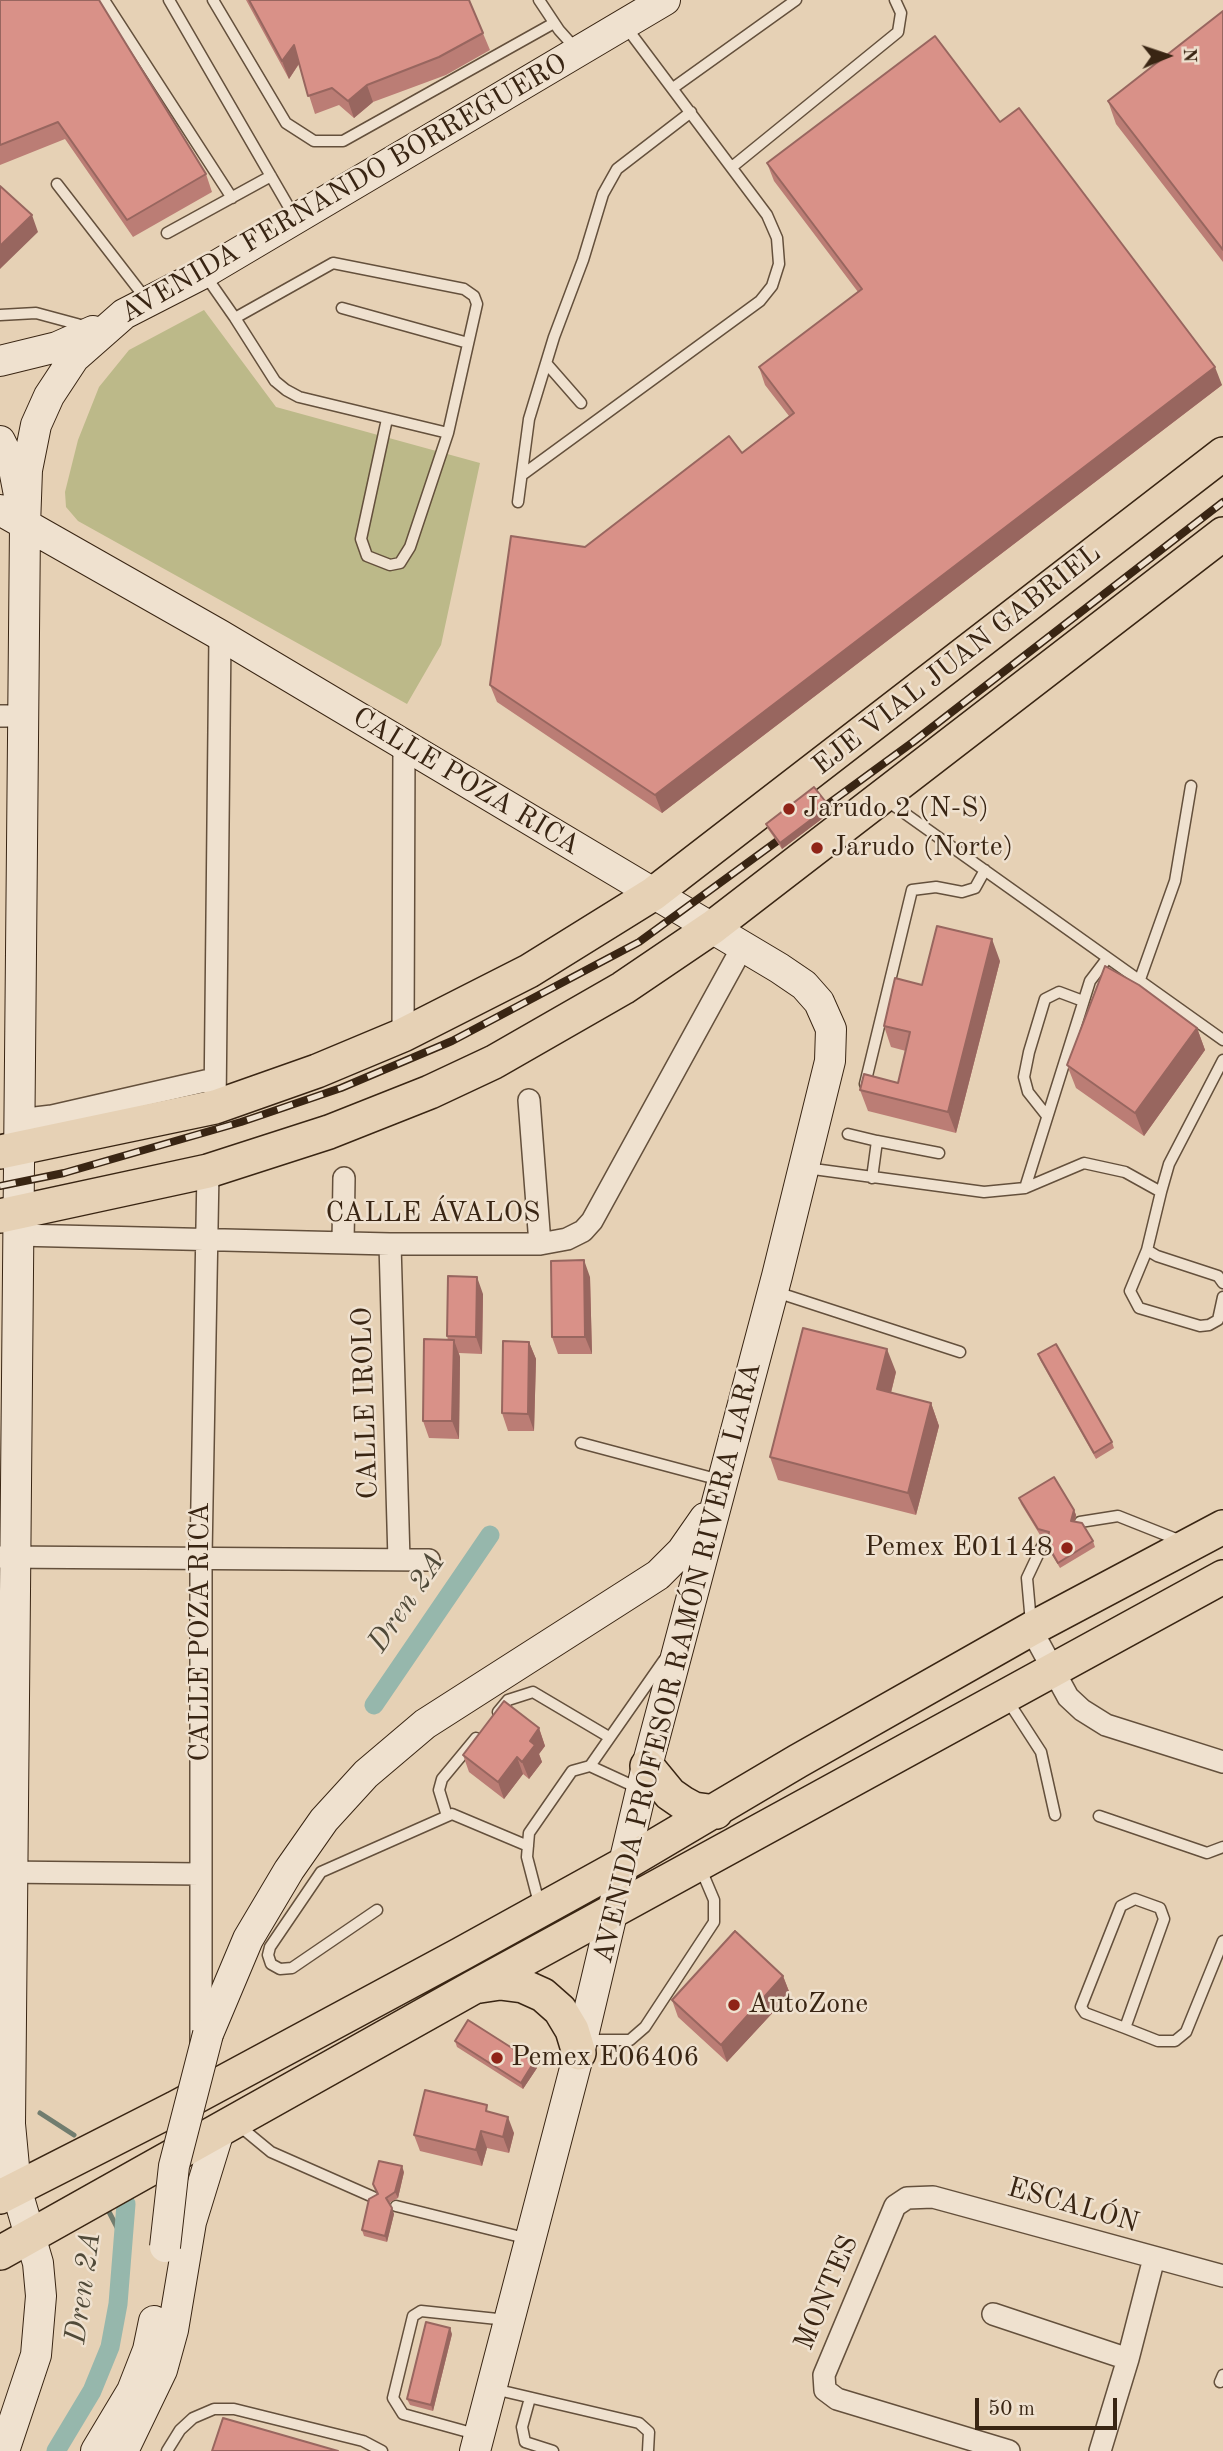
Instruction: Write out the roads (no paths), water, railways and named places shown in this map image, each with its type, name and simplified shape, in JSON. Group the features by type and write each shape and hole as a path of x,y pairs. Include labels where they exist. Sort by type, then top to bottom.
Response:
{"main road":[{"name":"AVENIDA FERNANDO BORREGUERO","path":"25,526 27,470 36,425 49,396 74,358 136,307 204,274 665,0"},
{"path":"0,361 57,347 98,329 136,307"},
{"path":"0,441 14,468 25,526 12,716 8,2192 30,2236 38,2263 41,2324 34,2364 4,2451"},
{"name":"EJE VIAL JUAN GABRIEL","path":"12,1141 317,1071 403,1035 529,971 653,894 1223,454"},
{"name":"CALLE POZA RICA","path":"0,510 220,635 653,894 713,927"},
{"path":"11,1222 208,1171 329,1132 429,1092 494,1062 623,988 713,927 883,799 1223,534"},
{"name":"AVENIDA PROFESOR RAMÓN RIVERA LARA","path":"477,2443 581,2047 644,1778 773,1291 830,1061 831,1029 819,1002 804,985 713,927"},
{"path":"96,2451 132,2391 148,2350 156,2312 174,2166 208,2034 248,1939 324,1821 366,1774 425,1724 658,1575 682,1551 720,1491"},
{"path":"8,2192 188,2100 624,1864 716,1812 798,1761 1031,1629 1223,1527"},
{"path":"0,2253 474,1987 1223,1577"},
{"path":"644,1778 694,1809 716,1812"},
{"path":"474,1987 500,1983 523,1986 543,1995 560,2010 581,2047"},
{"path":"123,2451 162,2370 173,2330 191,2222 227,2127"}],"street":[{"path":"214,1093 220,635"},
{"path":"403,1035 404,744"},
{"name":"CALLE ÁVALOS","path":"11,1222 207,1240 343,1244 540,1244 567,1239 583,1231 592,1221 743,946"},
{"path":"529,1100 540,1244"},
{"name":"CALLE POZA RICA","path":"188,2100 200,1874 201,1556 208,1171"},
{"path":"343,1244 344,1178"},
{"name":"CALLE IROLO","path":"390,1244 399,1560"},
{"path":"8,1557 201,1556 429,1560"},
{"path":"1031,1629 1068,1697 1106,1725 1223,1762"},
{"path":"7,1872 200,1874"},
{"name":"ESCALÓN","path":"907,2198 933,2197 1223,2276"},
{"name":"MONTES","path":"907,2198 895,2206 890,2214 824,2375 825,2390 837,2399 1009,2451"},
{"path":"1100,2451 1128,2360 1154,2258"},
{"path":"993,2314 1128,2360"}],"lane":[{"path":"104,0 232,198"},
{"path":"169,0 296,219"},
{"path":"213,0 286,123 314,141 343,141 554,23"},
{"path":"539,0 578,51"},
{"path":"673,88 796,0"},
{"path":"732,167 898,32 901,13 895,0"},
{"path":"522,475 760,301 772,286 779,264 777,238 767,215 673,88 649,61 624,24"},
{"path":"518,502 529,419 609,181 617,169 691,112"},
{"path":"167,233 271,176"},
{"path":"57,184 136,307"},
{"path":"235,318 333,263 464,289 474,296 477,304 448,433 410,547 400,563 390,565 367,556 361,539 387,419"},
{"path":"204,274 275,382 286,390 299,397 448,433"},
{"path":"342,308 468,343"},
{"path":"0,315 36,313 98,329"},
{"path":"546,363 581,403"},
{"path":"1139,982 1175,881 1191,786"},
{"path":"883,799 1223,1040"},
{"path":"865,1084 912,890 936,887 962,891 975,888 985,870"},
{"path":"1025,1188 1090,981 1107,960"},
{"path":"1047,1116 1028,1092 1024,1077 1028,1052 1045,999 1059,992 1083,1001"},
{"path":"1223,1060 1169,1164 1147,1250 1130,1291 1139,1308 1200,1326 1218,1320 1223,1297"},
{"path":"848,1134 939,1153"},
{"path":"872,1178 877,1141"},
{"path":"804,1167 984,1192 1025,1188 1084,1163 1125,1172 1161,1192"},
{"path":"1147,1250 1157,1256 1218,1276 1223,1283"},
{"path":"773,1291 960,1352"},
{"path":"581,1444 720,1491"},
{"path":"1080,1522 1118,1516 1190,1545"},
{"path":"1031,1629 1027,1578 1044,1542"},
{"path":"590,1766 681,1639"},
{"path":"492,1720 508,1700 533,1692 609,1737"},
{"path":"1005,1696 1041,1752 1055,1815"},
{"path":"447,1816 439,1790 442,1779 483,1730"},
{"path":"541,1909 527,1857 529,1833 572,1771 590,1766 644,1778"},
{"path":"377,1910 292,1968 280,1969 271,1964 268,1955 270,1947 321,1872 457,1814 528,1846"},
{"path":"1099,1816 1207,1853 1223,1847"},
{"path":"581,2047 630,2040 645,2027 714,1922 714,1900 699,1864"},
{"path":"1125,2028 1164,1919 1160,1908 1135,1899 1121,1906 1082,2001 1085,2013 1158,2041 1175,2041 1186,2032 1223,1941"},
{"path":"227,2127 271,2151 373,2197"},
{"path":"396,2206 531,2240"},
{"path":"477,2443 403,2414 396,2406 393,2398 413,2316 428,2310 509,2321"},
{"path":"492,2389 639,2423 649,2432 648,2451"},
{"path":"530,2398 522,2436 530,2446 553,2451"},
{"path":"167,2451 180,2430 194,2418 214,2409 275,2417 363,2441 382,2451"}],"waterway":[{"name":"Dren 2A","path":"374,1705 490,1535"},
{"path":"40,2113 74,2135"},
{"name":"Dren 2A","path":"56,2451 92,2391 110,2347 118,2304 126,2204"},
{"path":"107,2208 122,2237"}],"railway":[{"path":"0,1186 64,1173 241,1122 341,1088 452,1041 639,942 913,742 1223,502"}],"place":[{"name":"Jarudo 2 (N-S)","path":"789,809"},
{"name":"Jarudo (Norte)","path":"817,848"},
{"name":"Pemex E01148","path":"1067,1548"},
{"name":"AutoZone","path":"734,2005"},
{"name":"Pemex E06406","path":"497,2058"}]}
